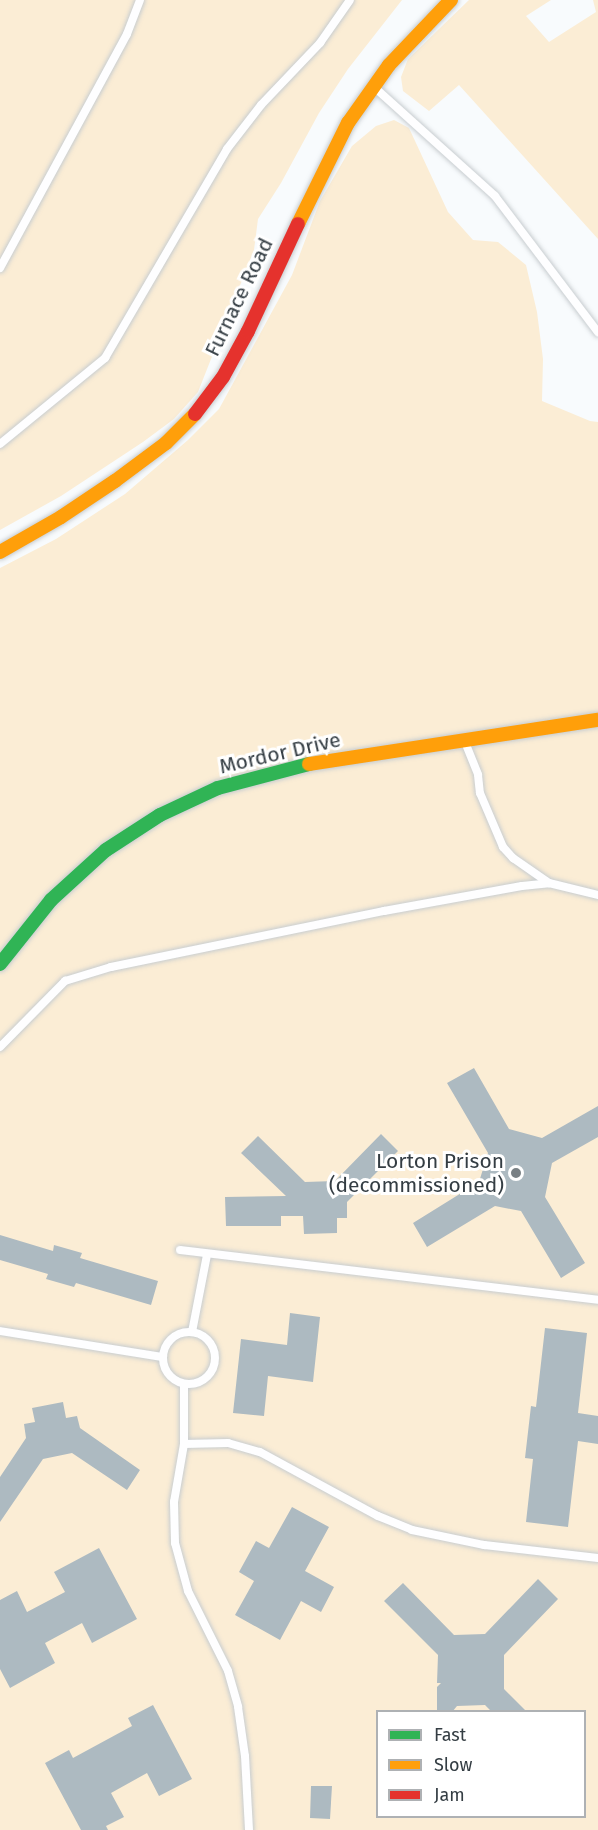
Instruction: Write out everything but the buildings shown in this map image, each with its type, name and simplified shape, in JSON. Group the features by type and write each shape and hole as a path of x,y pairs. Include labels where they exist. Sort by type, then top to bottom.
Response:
{"main road":[{"name":"Furnace Road","path":"0,552 61,517 115,481 166,443 196,413 223,377 248,331 328,159 373,86 409,42 451,0"},
{"name":"Mordor Drive","path":"0,964 29,924 79,873 134,831 187,801 247,778 297,766 598,720"}],"lane":[{"path":"0,268 127,34 140,0"},
{"path":"0,444 105,357 227,149 261,105 320,43 350,0"},
{"path":"373,86 495,196 598,332"},
{"path":"465,740 478,775 480,794 503,847 513,858 549,883 598,895"},
{"path":"0,1047 60,985 76,977 111,967 384,911 549,883"},
{"path":"180,1250 598,1300"},
{"path":"192,1332 207,1255"},
{"path":"0,1331 163,1357"},
{"path":"192,1332 207,1340 212,1346 214,1362 207,1377 192,1384 184,1384 166,1371 163,1357 169,1341 183,1333 192,1332"},
{"path":"184,1384 184,1444 174,1502 175,1543 188,1591 228,1671 238,1707 245,1756 249,1830"},
{"path":"184,1444 228,1443 260,1452 378,1516 412,1530 484,1545 598,1558"}],"shaded area":[{"path":"0,0 402,0 348,69 319,113 281,183 258,219 254,250 198,392 174,419 143,442 61,496 0,530"},
{"path":"469,0 551,0 526,16 549,42 596,12 593,0 598,0 598,239 459,85 429,111 403,91 401,77 408,59"},
{"path":"394,120 409,128 448,212 473,240 498,242 526,265 537,312 543,359 542,401 590,421 598,422 598,1830 0,1830 0,568 56,539 125,494 188,440 219,409 292,275 320,201 352,146 376,126"}],"traffic: fast":[{"path":"0,964 51,900 106,850 160,815 218,788 309,764"}],"traffic: slow":[{"path":"298,224 348,123 389,65 451,0"},
{"path":"0,552 61,517 115,481 166,443 195,414"},
{"path":"309,764 598,720"}],"traffic: jam":[{"path":"195,414 223,377 248,331 298,224"}],"place":[{"name":"Lorton Prison (decommissioned)","path":"516,1173"}]}
